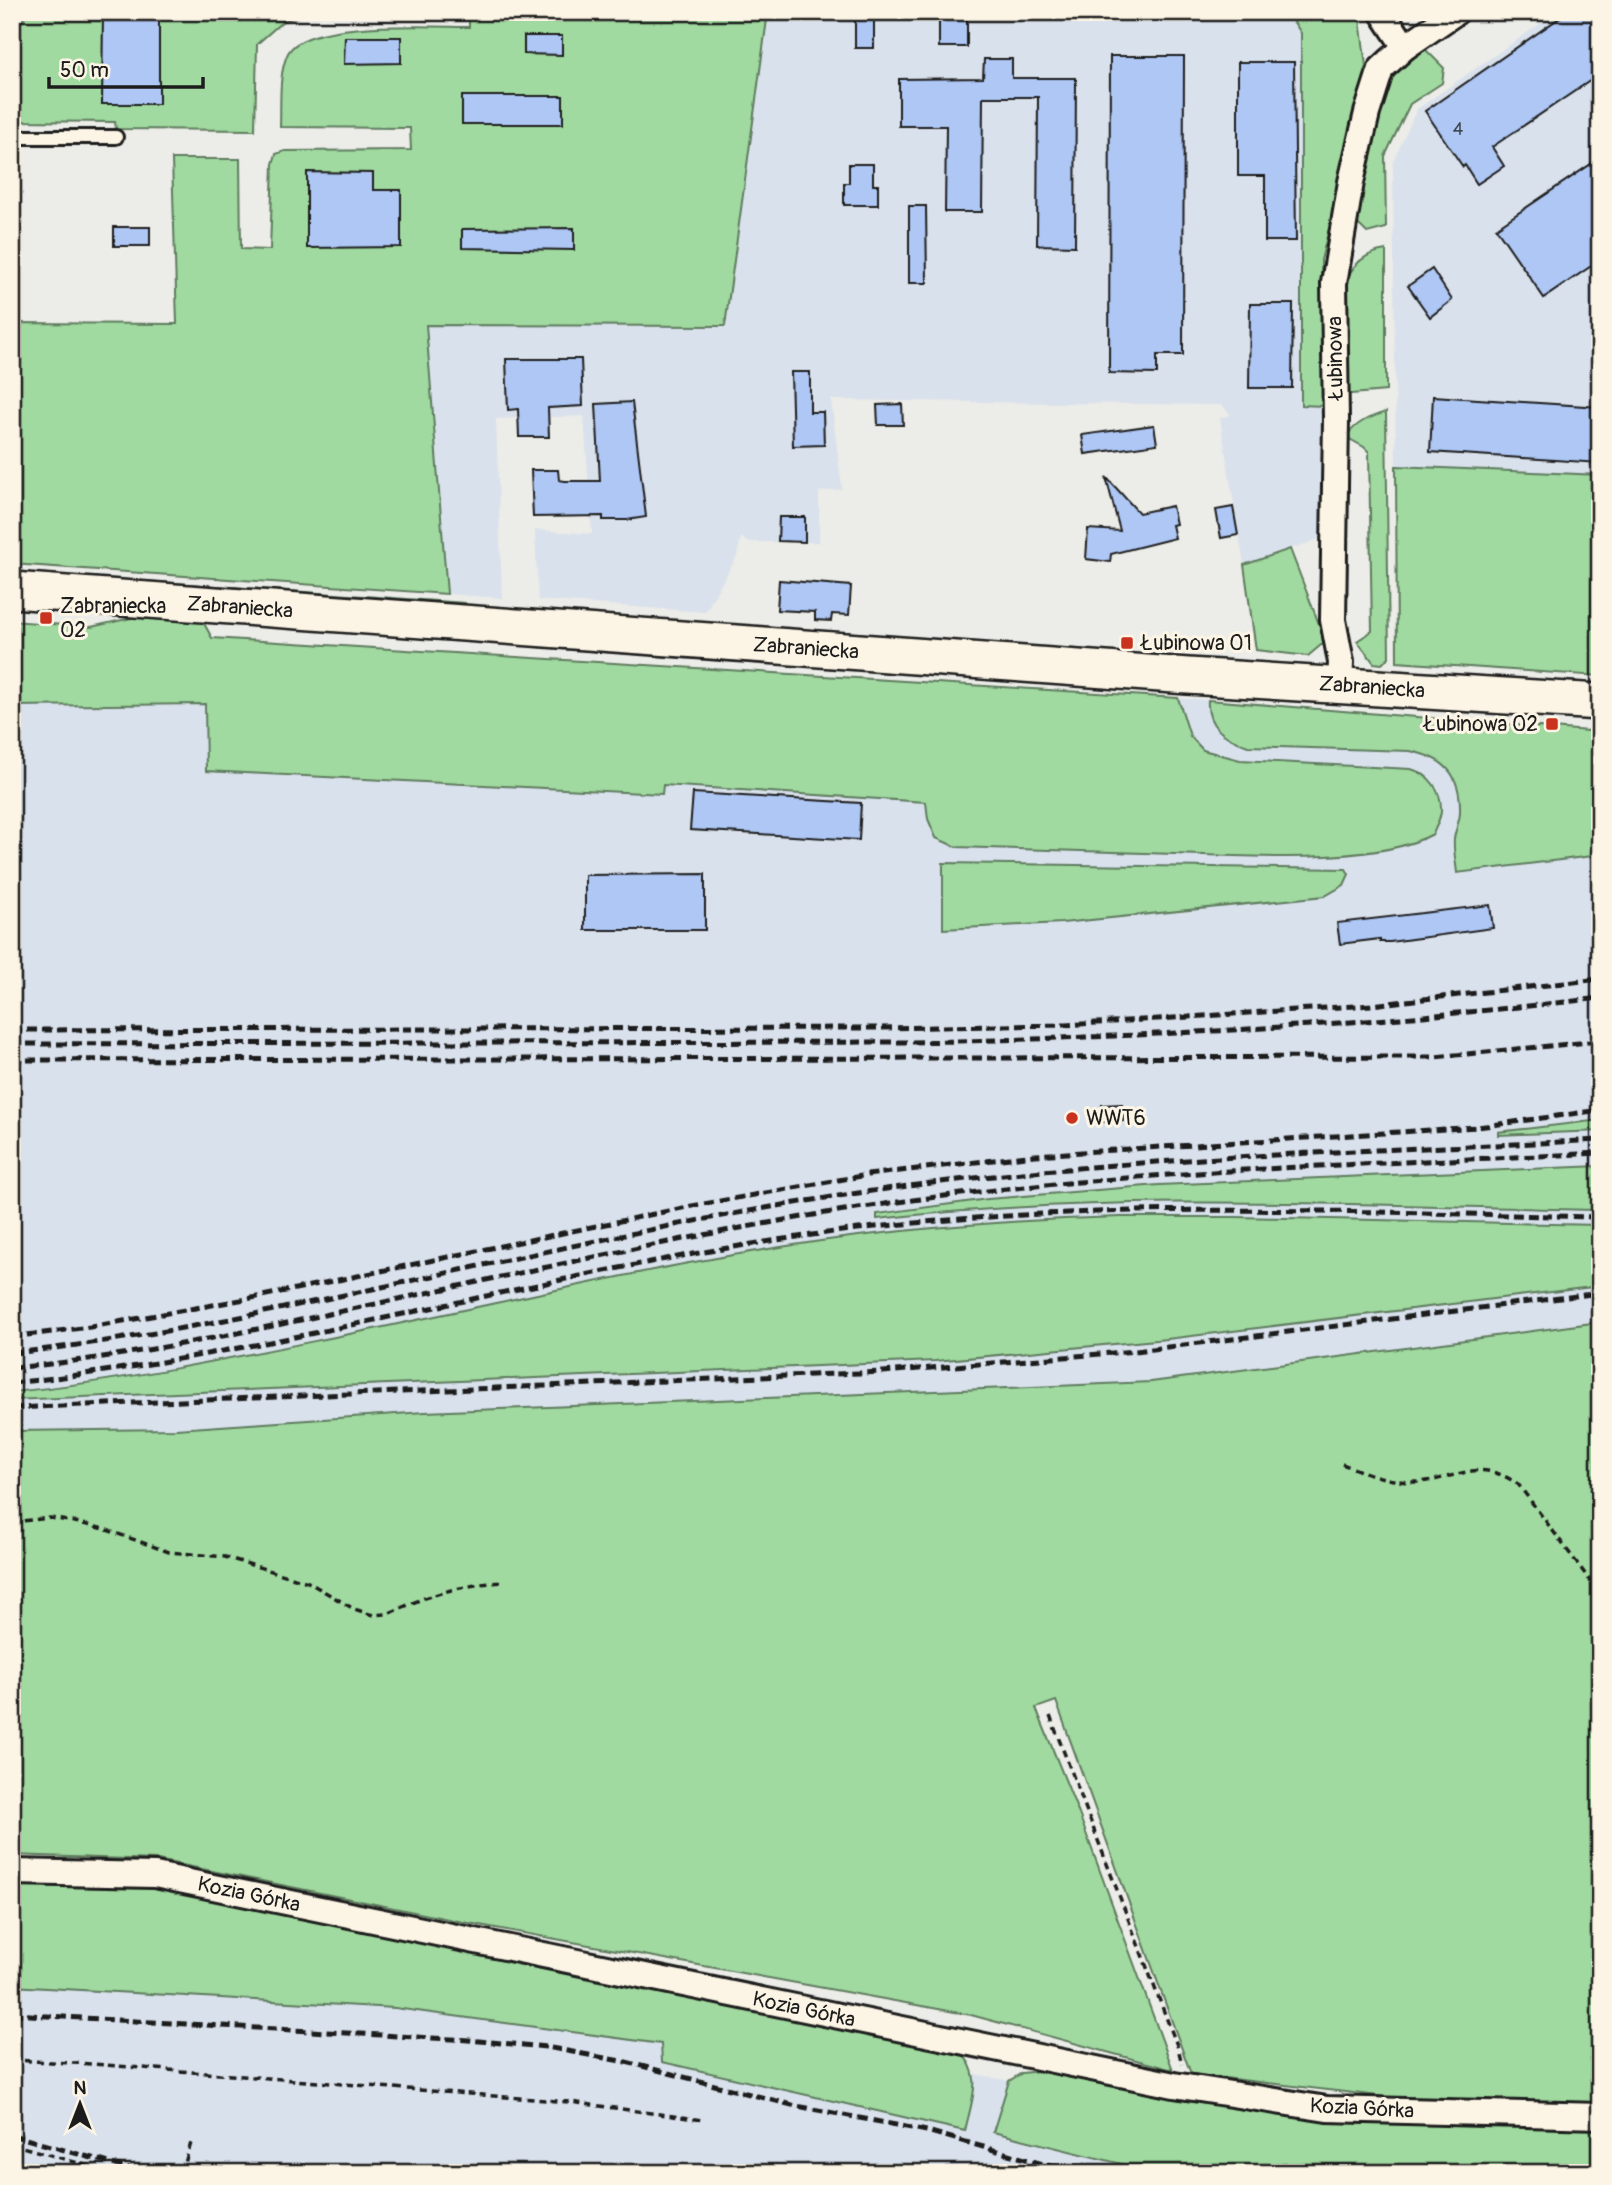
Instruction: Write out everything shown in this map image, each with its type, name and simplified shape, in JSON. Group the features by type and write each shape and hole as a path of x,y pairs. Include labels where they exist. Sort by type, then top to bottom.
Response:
{"main road":[{"name":"Zabraniecka","path":"12,590 1175,675 1600,702"}],"street":[{"path":"1382,12 1405,47"},
{"name":"Łubinowa","path":"1340,684 1341,662 1333,620 1336,419 1334,283 1350,182 1381,69 1405,47 1456,12"},
{"name":"Kozia Górka","path":"12,1872 155,1875 1187,2087 1327,2109 1600,2116"}],"lane":[{"path":"12,137 116,137"}],"path":[{"path":"1342,1464 1389,1479 1418,1482 1472,1470 1505,1475 1518,1484 1600,1594"},
{"path":"12,1522 50,1518 75,1522 104,1529 169,1552 225,1557 308,1582 354,1609 373,1615 387,1614 451,1590 503,1582"},
{"path":"1051,1716 1178,2048 1187,2087"},
{"path":"12,2060 570,2102 703,2120"},
{"path":"182,2173 191,2143"},
{"path":"12,2144 113,2173"},
{"path":"12,2163 47,2173"}],"shaded area":[{"path":"12,12 28,12 16,30 17,121 12,121"},
{"path":"768,12 1287,12 1301,33 1301,404 1323,406 1322,538 1244,565 1220,418 1231,415 1222,405 831,400 842,489 819,492 819,542 747,542 741,537 737,556 705,612 538,600 535,530 592,534 584,416 496,419 502,598 447,594 426,325 725,326"},
{"path":"1557,12 1600,12 1600,475 1396,466 1393,162 1417,109"},
{"path":"140,616 203,620 212,638 1208,700 1588,731 1596,722 1600,722 1600,1322 1151,1382 425,1412 176,1429 12,1431 12,621 91,627"},
{"path":"12,1911 797,2039 1213,2121 1600,2145 1600,2173 12,2173"}],"green space":[{"path":"28,12 313,12 283,21 257,44 255,130 116,129 115,122 17,121 16,30"},
{"path":"469,12 768,12 725,326 426,325 447,594 12,564 12,323 177,324 172,159 240,159 241,249 270,250 273,164 276,154 285,151 411,150 410,128 280,127 281,80 288,53 299,42 343,30 400,26 469,27"},
{"path":"1287,12 1359,12 1366,66 1353,133 1321,260 1323,406 1301,405 1301,33"},
{"path":"1424,48 1444,68 1442,83 1410,104 1385,156 1386,228 1367,233 1358,224 1356,216 1374,114 1394,69"},
{"path":"1386,250 1386,391 1340,395 1344,285 1360,261 1371,254"},
{"path":"1386,412 1389,657 1382,664 1374,663 1357,641 1372,631 1369,452 1346,437 1359,424"},
{"path":"1396,466 1600,475 1600,676 1397,662"},
{"path":"1290,549 1327,645 1321,645 1308,656 1256,650 1244,565"},
{"path":"12,572 465,603 464,609 12,578"},
{"path":"140,616 202,620 212,638 1178,698 1190,736 1203,750 1240,760 1411,769 1418,771 1434,784 1441,812 1433,834 1408,844 1344,855 1271,857 956,847 936,838 928,819 926,802 663,785 662,794 206,771 205,704 12,706 12,621 91,627"},
{"path":"1208,700 1588,731 1596,722 1600,722 1600,855 1457,873 1454,843 1460,815 1460,799 1454,778 1441,763 1410,751 1248,746 1219,730 1210,717"},
{"path":"943,863 1346,869 1349,874 1344,885 1325,896 1062,923 943,929"},
{"path":"1600,1120 1600,1131 1498,1135 1498,1132"},
{"path":"1600,1166 1600,1210 1238,1202 1148,1203 967,1211 877,1219 877,1214 988,1199 1159,1185"},
{"path":"1121,1217 1600,1225 1600,1286 1167,1339 935,1361 12,1400 12,1392 194,1365 756,1251 943,1227"},
{"path":"1600,1322 1600,2106 1430,2102 1191,2074 1056,1701 1036,1708 1079,1814 1173,2070 971,2015 463,1922 158,1860 12,1855 12,1431 176,1429 425,1412 1151,1382"},
{"path":"12,1881 144,1885 958,2049 971,2068 974,2078 973,2097 965,2131 662,2062 661,2044 395,2008 12,1986"},
{"path":"1048,2070 1600,2126 1600,2173 1158,2173 993,2132 1009,2081 1022,2073"}],"building":[{"path":"103,12 159,12 159,104 102,104"},
{"path":"939,12 967,12 967,47 939,47"},
{"path":"1568,12 1600,12 1600,74 1492,147 1504,166 1477,184 1425,111"},
{"path":"855,13 874,13 874,48 855,48"},
{"path":"524,36 562,36 562,55 524,54"},
{"path":"345,37 401,37 401,63 344,64"},
{"path":"1110,56 1184,56 1183,355 1157,355 1157,374 1109,373"},
{"path":"984,59 1012,59 1012,78 1076,78 1075,246 1037,245 1038,97 983,97 982,212 945,212 946,126 899,126 899,79 983,78"},
{"path":"1238,62 1294,62 1296,241 1265,241 1265,176 1238,176"},
{"path":"462,96 563,96 563,124 462,124"},
{"path":"1600,158 1600,260 1544,298 1496,228"},
{"path":"849,164 873,164 873,185 878,185 878,205 844,205 844,183 849,183"},
{"path":"307,172 373,173 373,190 401,190 401,247 307,248"},
{"path":"909,206 926,206 927,283 909,283"},
{"path":"114,227 150,227 150,246 114,246"},
{"path":"574,228 574,250 462,248 462,229"},
{"path":"1432,269 1452,300 1430,317 1408,286"},
{"path":"1250,304 1293,304 1292,388 1249,388"},
{"path":"506,359 581,359 583,406 548,408 549,437 519,437 518,409 508,410"},
{"path":"791,372 810,372 810,412 823,412 824,445 793,446"},
{"path":"1433,396 1600,407 1600,463 1430,452"},
{"path":"632,402 646,517 603,520 603,516 533,517 531,470 558,470 559,480 565,481 600,481 596,404"},
{"path":"902,404 903,425 878,425 877,405"},
{"path":"1154,425 1157,444 1085,454 1082,435"},
{"path":"1106,477 1139,513 1172,506 1176,524 1172,525 1175,538 1111,554 1110,562 1086,559 1088,529 1120,531"},
{"path":"1233,507 1238,535 1221,538 1216,510"},
{"path":"779,517 805,517 805,542 778,541"},
{"path":"779,580 851,586 849,615 832,614 831,621 815,620 815,612 777,610"},
{"path":"693,793 861,803 859,840 690,830"},
{"path":"705,874 705,930 585,930 585,875"},
{"path":"1490,905 1493,928 1390,942 1380,942 1380,939 1340,944 1337,923"},
{"path":"1122,1104 1123,1121 1103,1122 1102,1105"}],"railway":[{"path":"12,1030 1066,1025 1371,1005 1600,979"},
{"path":"12,1044 995,1040 1341,1023 1600,998"},
{"path":"12,1060 1435,1057 1600,1041"},
{"path":"12,1337 90,1327 257,1297 692,1206 867,1175 1035,1155 1478,1127 1600,1110"},
{"path":"12,1353 172,1330 697,1221 917,1185 1111,1165 1600,1140"},
{"path":"12,1368 176,1345 699,1236 917,1200 1014,1188 1209,1172 1600,1153"},
{"path":"12,1383 213,1353 711,1251 910,1223 1008,1216 1205,1210 1600,1217"},
{"path":"12,1408 883,1372 1136,1351 1600,1293"},
{"path":"12,2014 468,2040 546,2047 626,2062 792,2105 927,2131 1075,2173"},
{"path":"12,2135 144,2173"}],"place":[{"name":"Zabraniecka 02","path":"46,618"},
{"name":"Łubinowa 01","path":"1127,643"},
{"name":"Łubinowa 02","path":"1552,724"},
{"name":"WWT6","path":"1072,1118"}]}
